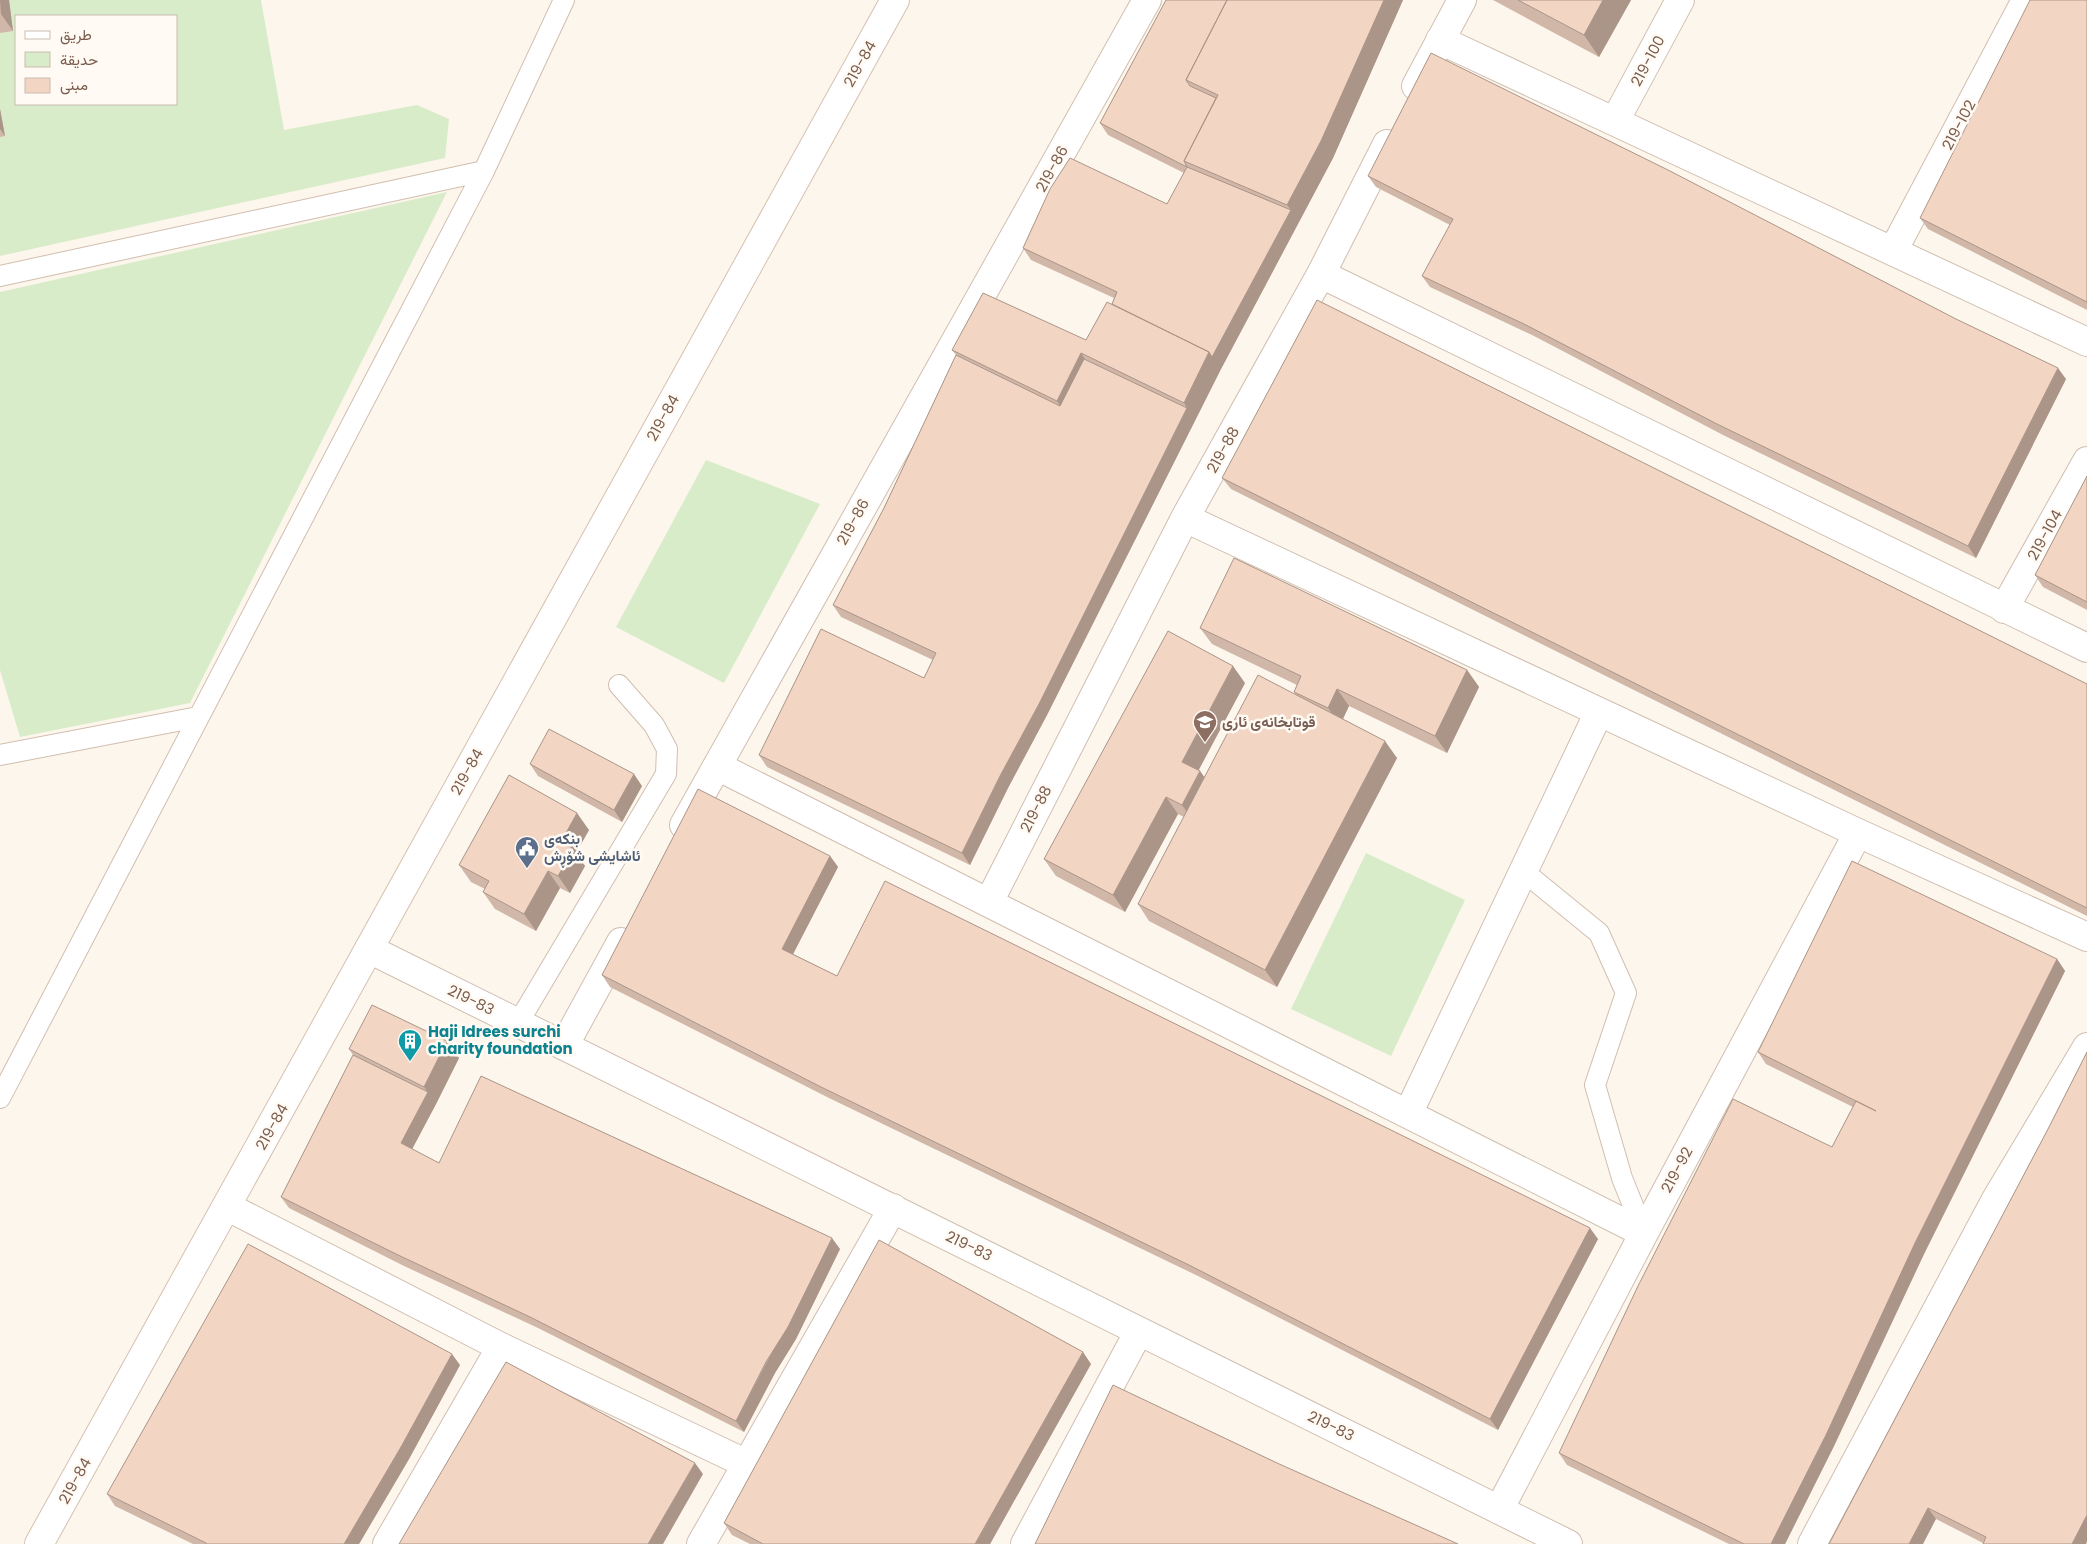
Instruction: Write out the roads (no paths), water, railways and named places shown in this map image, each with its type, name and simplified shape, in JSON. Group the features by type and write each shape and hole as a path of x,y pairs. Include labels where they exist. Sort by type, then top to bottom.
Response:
{"street":[{"name":"219-84","path":"39,1544 228,1207 895,0"},
{"name":"219-86","path":"674,844 1147,0"},
{"name":"219-88","path":"989,902 1185,518 1321,274 1402,113 1462,0"},
{"name":"219-100","path":"1616,121 1680,0"},
{"name":"219-102","path":"1893,251 2026,0"},
{"path":"1440,40 2087,342"},
{"path":"1321,274 2087,648"},
{"name":"219-104","path":"2004,609 2087,461"},
{"path":"1185,518 1858,833 2087,937"},
{"path":"1408,1114 1600,712"},
{"path":"716,766 1644,1232"},
{"name":"219-92","path":"1499,1510 1644,1232 1858,833"},
{"path":"564,1046 631,923"},
{"name":"219-83","path":"369,949 1568,1544"},
{"path":"1812,1544 1995,1201 2087,1047"},
{"path":"228,1207 501,1347 746,1464"},
{"path":"701,1544 893,1208"},
{"path":"1025,1544 1139,1331"},
{"path":"387,1544 501,1347"}],"lane":[{"path":"0,1098 484,171 564,0"},
{"path":"0,276 484,171"},
{"path":"518,1023 666,774 667,750 654,725 619,685"},
{"path":"1,751 198,717"},
{"path":"1523,871 1599,933 1626,994 1595,1085 1622,1178 1644,1232"}],"place":[{"name":"قوتابخانەی ئاری","path":"1205,743"},
{"name":"بنکەی ئاشایشی شۆڕش","path":"527,869"},
{"name":"Haji Idrees surchi charity foundation","path":"410,1062"}]}
